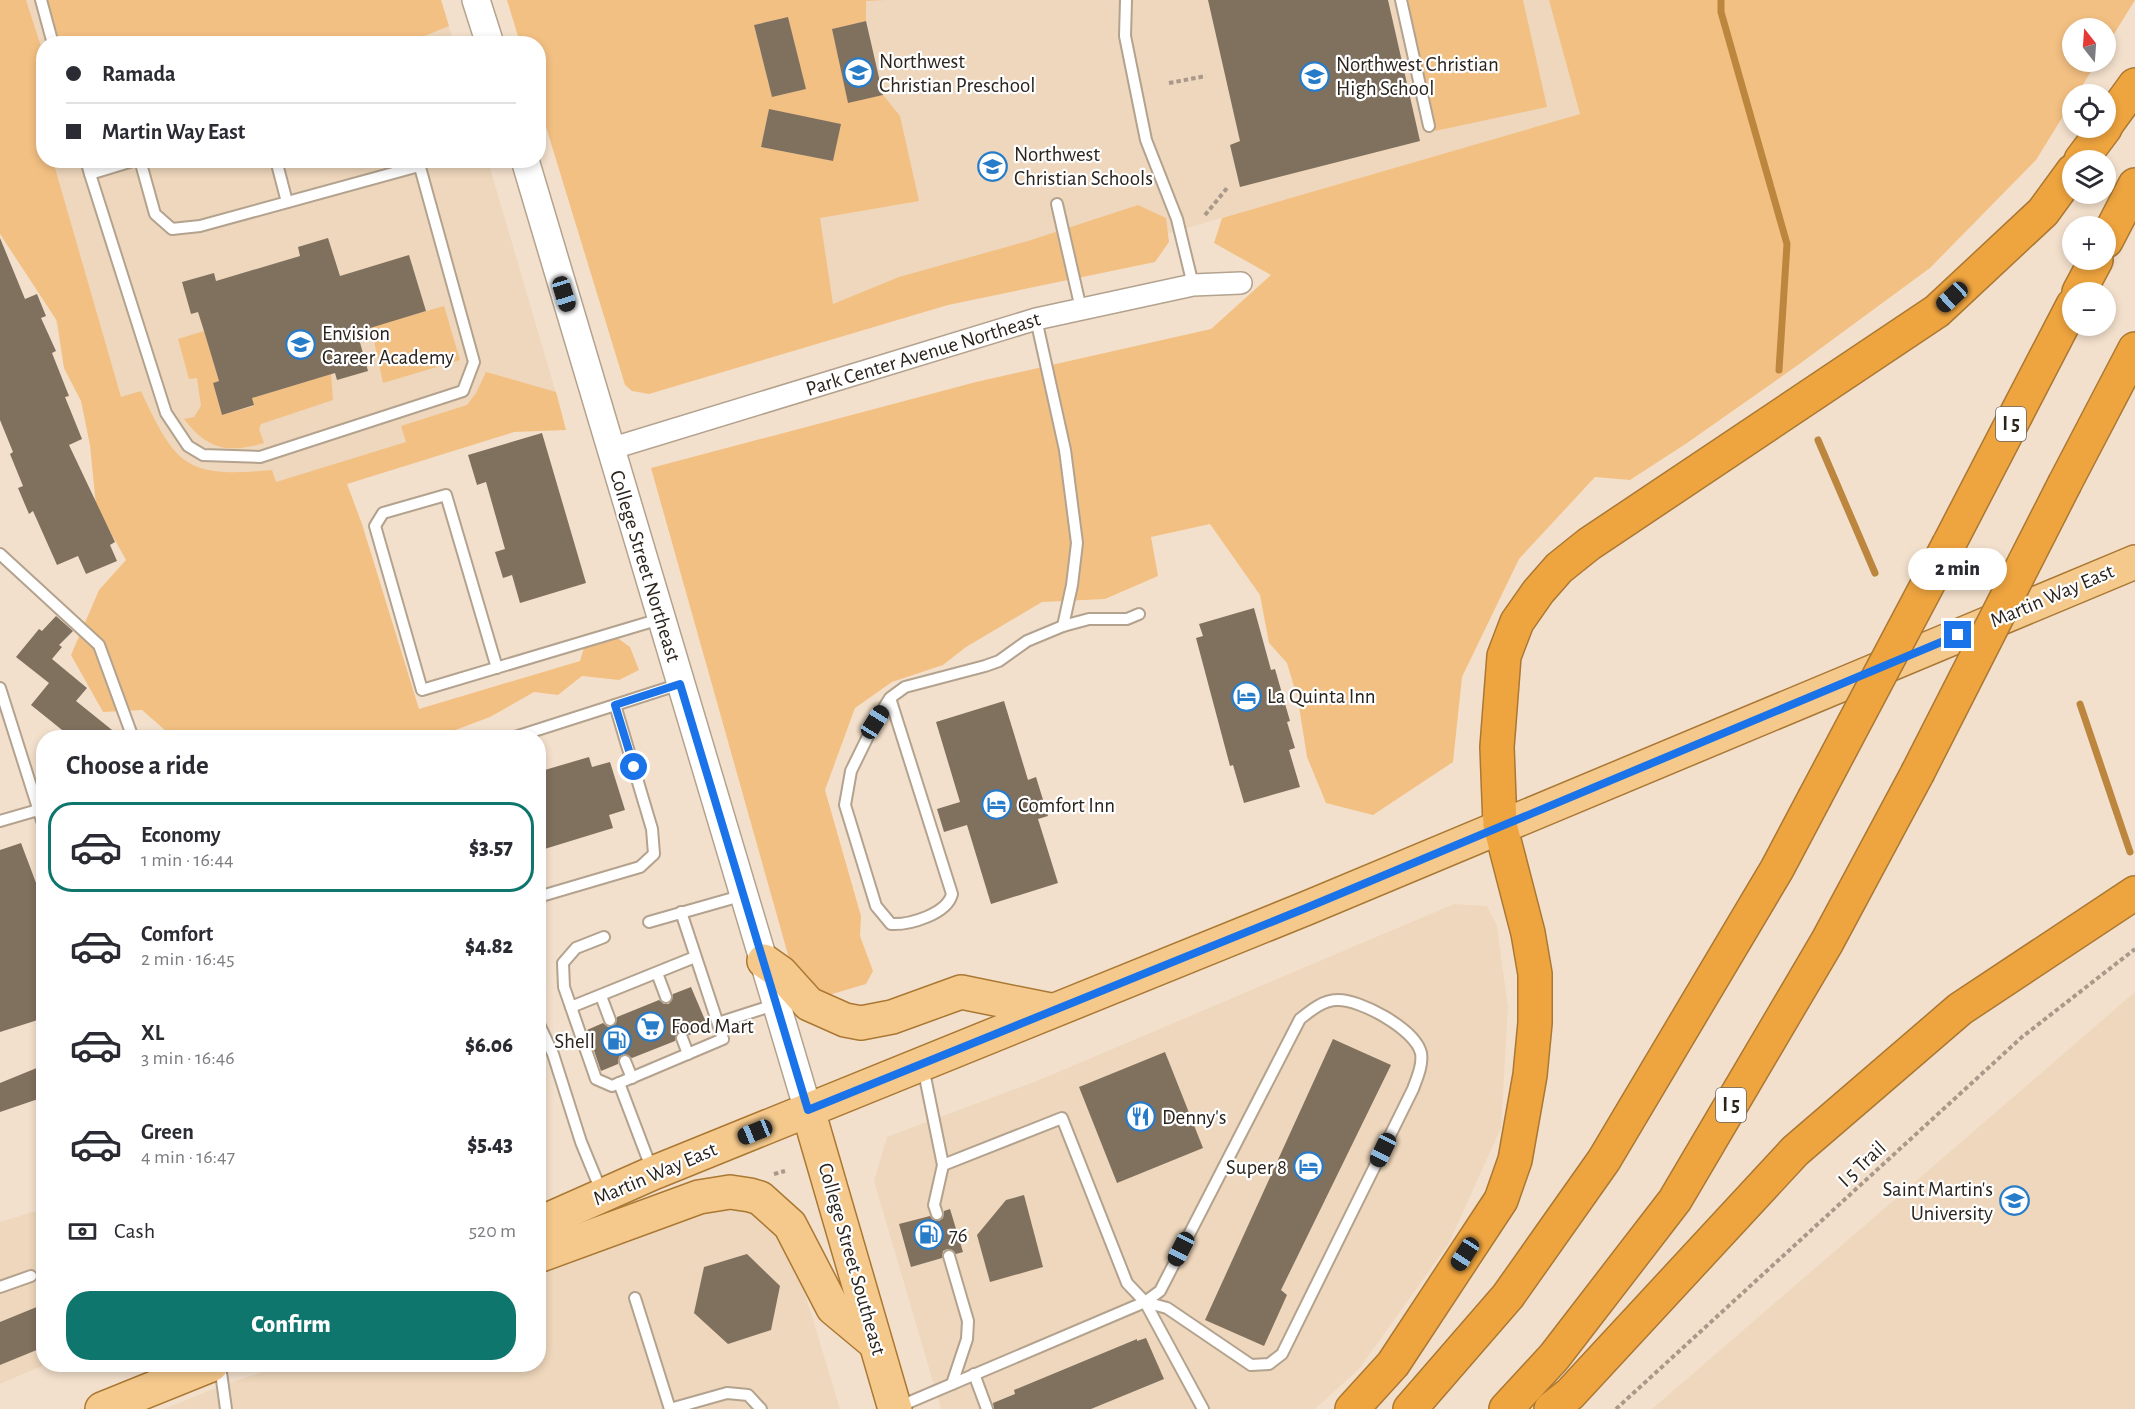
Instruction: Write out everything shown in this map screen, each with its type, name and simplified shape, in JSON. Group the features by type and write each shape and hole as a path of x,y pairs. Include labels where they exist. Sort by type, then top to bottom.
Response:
{"highway":[{"path":"2116,111 2135,85"},
{"path":"2116,222 2135,185"},
{"path":"1352,1409 1393,1364 1501,1200 1515,1160 1530,1075 1535,974 1500,825 1497,747 1504,656 1517,622 1538,592 1559,568 1589,544 1937,311 2043,212 2062,186"},
{"name":"I 5","path":"1410,1409 1508,1296 1604,1160 1777,869 1950,544 2062,326"},
{"name":"I 5","path":"1506,1409 1554,1358 1675,1200 1827,942 1917,774 2135,349"},
{"path":"1551,1409 1570,1394 1795,1151 1960,1009 2135,893"}],"main road":[{"name":"Martin Way East","path":"546,1221 653,1173 1306,908 1500,825 2135,562"},
{"path":"764,961 781,973 809,1004 845,1020 861,1023 892,1017 960,992 1050,1010"},
{"name":"College Street Southeast","path":"808,1110 895,1408"},
{"path":"546,1253 699,1197 730,1192 750,1195 760,1198 790,1226 833,1308 875,1343"},
{"path":"102,1409 194,1372"}],"street":[{"path":"476,0 487,36"},
{"name":"College Street Northeast","path":"527,168 808,1110"},
{"name":"Park Center Avenue Northeast","path":"610,449 1036,319 1193,285 1241,283"}],"lane":[{"path":"41,0 51,36"},
{"path":"1126,0 1125,36 1146,140 1177,219 1193,285"},
{"path":"1401,0 1429,126"},
{"path":"88,168 166,413 188,446 203,455 260,457 462,391 470,377 474,362 419,168"},
{"path":"90,174 110,168"},
{"path":"142,168 155,214 172,229 200,226 401,168"},
{"path":"278,168 287,202"},
{"path":"1057,204 1081,309"},
{"path":"1036,319 1065,450 1077,543 1072,585 1063,626"},
{"path":"497,668 446,495 383,513 375,526 423,690 497,668 661,619"},
{"path":"0,555 99,645 130,730"},
{"path":"890,698 952,894 950,902 942,910 900,924 891,924 876,906 845,805 851,771 890,698 905,687 984,666 1032,639 1063,626 1089,619 1127,619 1139,614"},
{"path":"537,730 680,684"},
{"path":"0,688 36,804"},
{"path":"546,895 640,867 654,855 652,829 615,705"},
{"path":"0,821 36,811"},
{"path":"649,922 744,895"},
{"path":"604,938 576,948 563,963 564,987 596,1079 612,1086 723,1039 681,912"},
{"path":"571,1007 695,957"},
{"path":"657,973 666,997"},
{"path":"601,996 610,1020"},
{"path":"895,1408 1145,1302 1160,1291 1300,1019 1314,1008 1336,1000 1353,1003 1402,1027 1420,1052 1421,1065 1413,1089 1282,1354 1269,1364 1251,1365 1167,1308 1145,1302"},
{"path":"718,1023 777,1004"},
{"path":"546,1038 554,1054 581,1142 604,1196"},
{"path":"682,1038 688,1054"},
{"path":"625,1061 632,1078"},
{"path":"923,1063 943,1165 934,1205 937,1214"},
{"path":"619,1083 653,1173"},
{"path":"943,1165 1062,1118 1127,1282 1145,1302 1203,1409"},
{"path":"949,1256 968,1321 967,1339 952,1384"},
{"path":"0,1287 31,1276"},
{"path":"635,1298 670,1409 727,1393 748,1395 760,1409"},
{"path":"221,1372 226,1409"},
{"path":"974,1374 987,1409"}],"path":[{"path":"1169,83 1206,76"},
{"path":"1205,215 1228,187"},
{"name":"I 5 Trail","path":"1616,1409 2022,1037 2135,949"},
{"path":"771,1176 785,1171"}],"shaded area":[{"name":"Envision Career Academy","path":"0,0 441,0 452,36 36,36 36,168 490,168 563,417 230,520 90,445 81,401 64,368"},
{"path":"0,0 26,0 38,36 36,168 55,168 121,397 141,391 164,437 175,452 188,462 202,469 221,472 272,470 276,482 406,442 401,426 467,405 476,393 486,372 556,392 566,430 514,432 347,484 362,524 419,709 580,661 586,641 612,634 630,647 639,670 619,680 582,676 558,695 534,692 490,717 455,730 165,730 142,710 103,712 71,655 99,590 126,560 96,506 90,445 81,401 64,368 57,321 0,234"},
{"path":"41,0 441,0 449,26 425,36 51,36"},
{"path":"507,0 885,0 866,1 866,21 832,29 848,102 883,95 900,116 919,201 820,218 833,304 899,277 1028,241 1138,205 1166,218 1169,242 1155,262 948,305 649,394 632,391 625,385 546,127 546,36 518,36","holes":["788,17 805,89 772,97 754,25","769,110 840,124 833,161 761,147"]},
{"name":"Northwest Christian Schools","path":"548,0 1557,0 1580,114 635,388"},
{"path":"1407,0 1523,0 1547,107 1435,131"},
{"path":"1549,0 2135,0 2116,31 2116,18 2062,18 2062,72 2091,72 2083,84 2062,84 2062,118 2036,160 1930,268 1798,365 1630,480 1595,477 1519,559 1462,677 1453,762 1373,815 1326,803 1307,757 1298,700 1287,663 1269,643 1260,595 1210,524 1151,537 1158,576 1105,599 1042,602 966,647 943,665 892,682 855,708 825,790 861,916 860,936 873,971 866,984 822,997 792,969 651,468 976,382 1211,329 1271,275 1214,243 1222,218 1580,114"},
{"path":"444,306 460,360 383,383 371,327"},
{"path":"204,331 219,381 213,383 222,415 254,406 252,398 331,374 333,400 261,424 259,429 264,443 228,448 210,443 184,419 194,417 201,406 197,378 189,379 178,339"},
{"path":"1454,904 1487,906 1497,926 1508,1008 1501,1128 1449,1243 1359,1369 1315,1409 941,1409 874,1181 887,1137 1037,1081"},
{"name":"Saint Martin's University","path":"2135,992 2135,1409 1652,1409"},
{"path":"697,1202 752,1212 771,1223 797,1267 840,1409 164,1409 223,1385 263,1372 546,1372 546,1272"},
{"path":"36,1211 36,1368 0,1384 0,1222"}],"building":[{"name":"Northwest Christian High School","path":"1208,0 1388,0 1420,141 1240,187 1230,145 1240,141"},
{"path":"788,17 806,89 772,97 754,25"},
{"name":"Northwest Christian Preschool","path":"866,21 883,95 848,103 832,29"},
{"path":"769,109 841,124 833,161 761,147"},
{"path":"0,238 25,299 37,294 46,316 41,318 56,351 52,353 69,396 65,397 82,439 69,445 115,542 110,545 117,561 86,574 78,556 57,565 33,511 29,514 18,488 23,486 0,420"},
{"path":"328,238 340,276 409,255 426,311 357,332 368,371 337,380 335,373 252,398 254,405 222,415 213,383 219,381 204,331 198,312 191,314 182,282 214,273 216,281 300,256 298,247"},
{"path":"542,433 586,583 520,603 512,575 503,578 495,552 505,549 486,482 477,485 468,455"},
{"name":"La Quinta Inn","path":"1254,608 1271,670 1275,669 1290,721 1287,722 1295,748 1289,750 1300,787 1244,803 1233,765 1230,766 1196,638 1203,636 1199,624"},
{"path":"56,616 73,631 59,645 62,647 52,659 87,688 76,701 112,730 62,730 31,705 49,683 16,657 39,629 42,631"},
{"name":"Comfort Inn","path":"1004,701 1028,780 1036,777 1048,816 1038,819 1058,883 991,904 967,825 944,832 937,809 960,802 936,722"},
{"path":"589,757 592,767 610,762 625,810 609,815 613,828 546,849 546,770"},
{"path":"21,843 36,883 36,1021 0,1032 0,850"},
{"path":"691,987 708,1027 689,1035 684,1031 679,1031 675,1041 632,1058 623,1054 619,1057 618,1064 601,1071 587,1030 603,1023 608,1027 613,1027 617,1017 659,1000 664,1004 669,1004 673,994"},
{"name":"Super 8","path":"1333,1039 1391,1065 1281,1290 1287,1295 1264,1346 1205,1320"},
{"name":"Denny's","path":"1165,1052 1203,1148 1117,1183 1079,1087"},
{"path":"36,1068 36,1100 0,1112 0,1083"},
{"path":"1024,1195 1043,1267 990,1282 977,1235 1006,1200"},
{"path":"950,1209 963,1252 956,1254 947,1249 943,1251 942,1258 911,1267 899,1224 930,1216 933,1220 939,1221 943,1218 944,1211"},
{"path":"747,1254 780,1286 771,1330 728,1344 694,1313 704,1267"},
{"path":"36,1307 36,1350 0,1365 0,1322"},
{"path":"1146,1338 1164,1379 1091,1409 994,1409 993,1403 1015,1394 1014,1390 1137,1339 1137,1341"}],"waterway":[{"path":"1721,0 1721,12 1787,244 1779,370"},
{"path":"1818,440 1875,573"},
{"path":"2080,704 2130,852"}],"place":[{"name":"Northwest Christian Preschool","path":"858,73"},
{"name":"Northwest Christian High School","path":"1315,76"},
{"name":"Northwest Christian Schools","path":"993,166"},
{"name":"Envision Career Academy","path":"301,345"},
{"name":"La Quinta Inn","path":"1246,696"},
{"name":"Comfort Inn","path":"997,805"},
{"name":"Food Mart","path":"650,1026"},
{"name":"Shell","path":"616,1041"},
{"name":"Denny's","path":"1141,1117"},
{"name":"Super 8","path":"1308,1167"},
{"name":"Saint Martin's University","path":"2014,1201"},
{"name":"76","path":"928,1235"}],"route":[{"path":"634,767 615,705 680,684 808,1110 1306,908 1958,635"}]}
